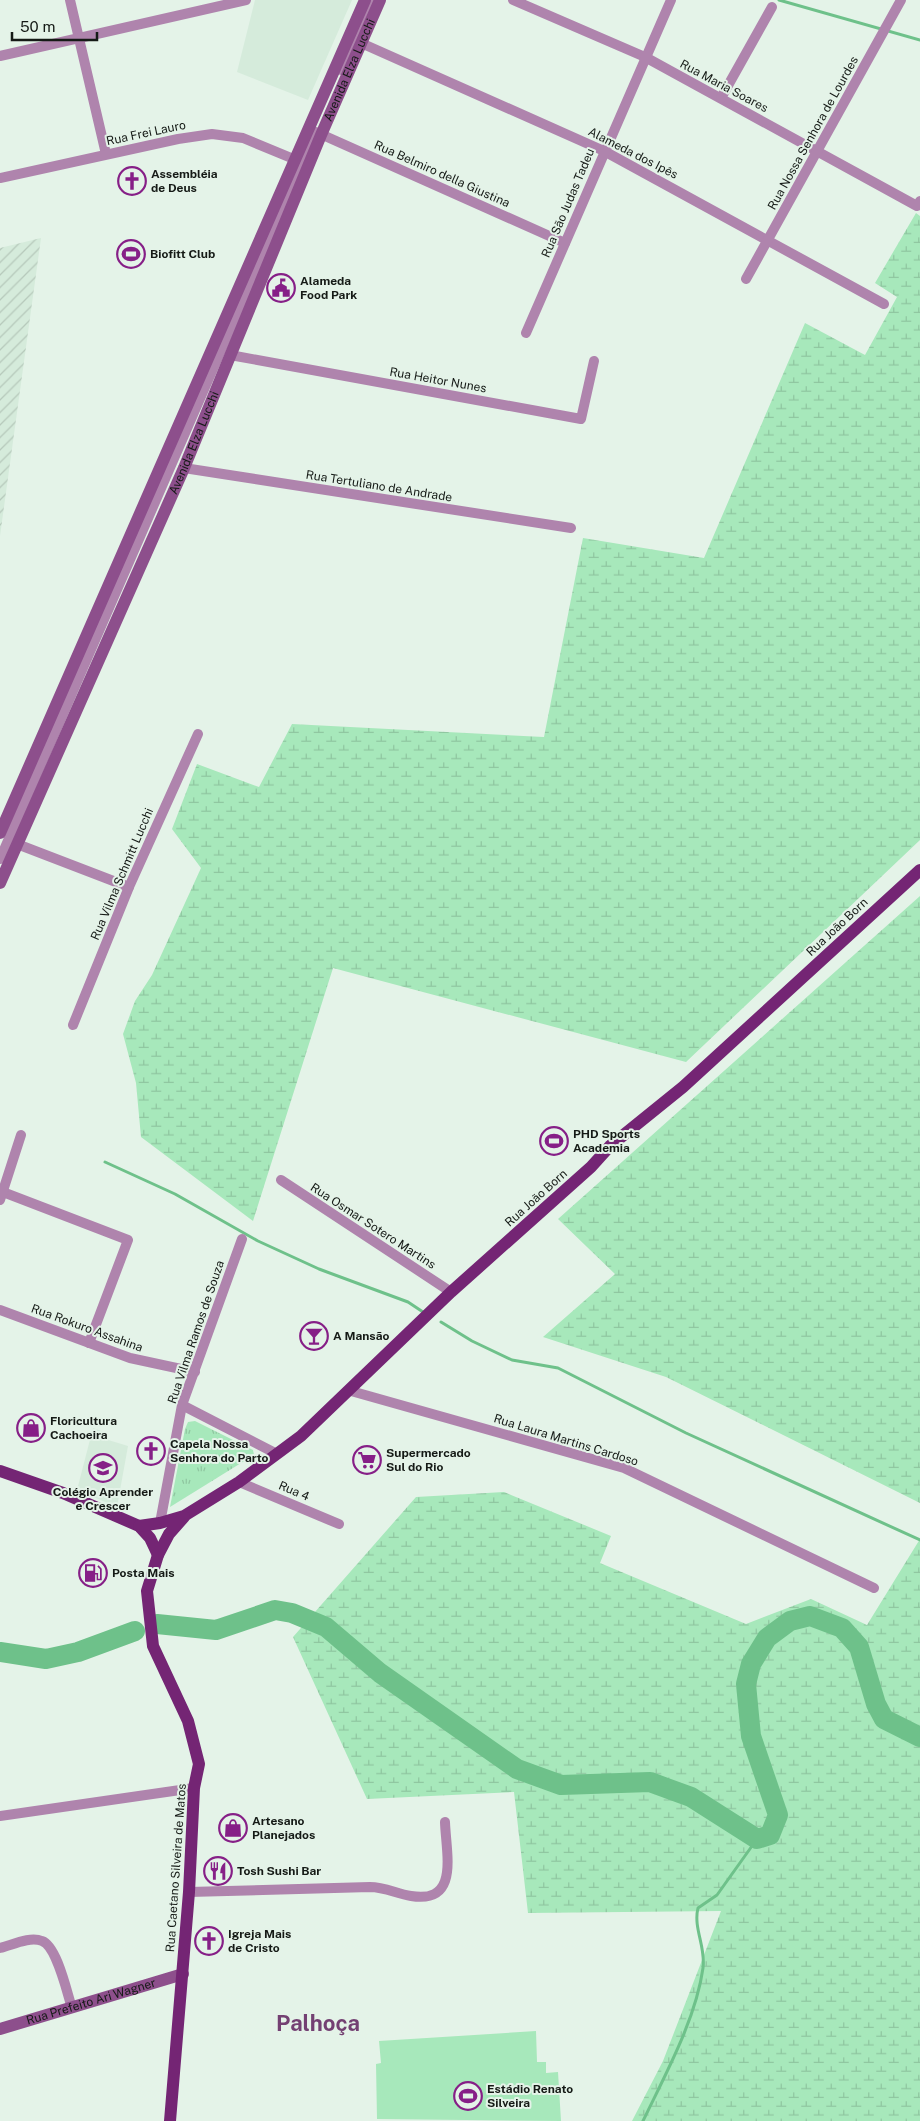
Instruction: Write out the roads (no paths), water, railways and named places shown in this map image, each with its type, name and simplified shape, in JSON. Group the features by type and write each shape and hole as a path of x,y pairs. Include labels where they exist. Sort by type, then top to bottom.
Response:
{"main road":[{"name":"Avenida Elza Lucchi","path":"0,833 111,605 184,468 230,355 365,0"},
{"name":"Avenida Elza Lucchi","path":"314,132 361,43 380,0"},
{"name":"Avenida Elza Lucchi","path":"0,883 18,844 111,605 302,162"},
{"name":"Rua João Born","path":"184,1516 239,1482 301,1436 351,1391 451,1292 592,1167 610,1146 682,1087 920,870"},
{"path":"0,1471 62,1493 139,1526 150,1538 158,1555"},
{"path":"139,1526 160,1523 184,1516"},
{"name":"Rua Caetano Silveira de Matos","path":"170,2121 189,1892 194,1788 199,1764 188,1720 153,1646 147,1591 158,1555 169,1534 184,1516"},
{"name":"Rua Prefeito Ari Wagner","path":"0,2029 183,1974"}],"street":[{"path":"70,0 106,154"},
{"path":"0,56 246,0"},
{"path":"314,132 373,0"},
{"name":"Rua Maria Soares","path":"514,0 644,57 918,203"},
{"name":"Rua São Judas Tadeu","path":"526,333 644,57 671,0"},
{"name":"Rua Nossa Senhora de Lourdes","path":"746,279 902,0"},
{"path":"721,98 772,7"},
{"name":"Alameda dos Ipês","path":"361,43 604,150 884,304"},
{"name":"Rua Belmiro della Giustina","path":"314,132 565,243"},
{"name":"Rua Frei Lauro","path":"0,178 178,139 212,134 243,138 302,162"},
{"name":"Rua Heitor Nunes","path":"230,355 582,419 594,361"},
{"name":"Rua Tertuliano de Andrade","path":"184,468 571,528"},
{"path":"0,859 111,605"},
{"name":"Rua Vilma Schmitt Lucchi","path":"74,1025 128,887 198,734"},
{"path":"18,844 128,887"},
{"path":"21,1135 1,1194 128,1240 89,1343"},
{"name":"Rua Osmar Sotero Martins","path":"281,1180 451,1292"},
{"name":"Rua Vilma Ramos de Souza","path":"160,1523 182,1405 242,1239"},
{"name":"Rua Rokuro Assahina","path":"0,1310 130,1358 195,1372"},
{"name":"Rua Laura Martins Cardoso","path":"351,1391 624,1468 874,1588"},
{"path":"182,1405 277,1454"},
{"name":"Rua 4","path":"239,1482 339,1524"},
{"path":"0,1816 194,1788"},
{"path":"189,1892 370,1887 427,1898 438,1894 443,1889 447,1880 445,1822"},
{"path":"0,1948 31,1940 43,1941 52,1948 72,2008"}],"waterway":[{"path":"779,0 920,40"},
{"path":"105,1162 175,1194 258,1241 319,1269 408,1302 423,1312"},
{"path":"441,1322 472,1341 512,1360 558,1368 686,1433 920,1540"},
{"path":"157,1624 216,1630 275,1610 292,1613 326,1627 380,1673 517,1769 561,1785 650,1782 691,1797 757,1839 770,1835 778,1815 751,1736 746,1684 751,1664 767,1638 790,1621 810,1616 842,1628 859,1647 876,1704 884,1719 920,1737"},
{"path":"0,1652 46,1659 78,1652 135,1631"},
{"path":"643,2121 679,2046 694,2007 703,1968 703,1953 697,1923 698,1908 717,1895 757,1839"}],"place":[{"name":"Assembléia de Deus","path":"132,181"},
{"name":"Biofitt Club","path":"131,254"},
{"name":"Alameda Food Park","path":"281,288"},
{"name":"PHD Sports Academia","path":"554,1141"},
{"name":"A Mansão","path":"314,1336"},
{"name":"Floricultura Cachoeira","path":"31,1428"},
{"name":"Capela Nossa Senhora do Parto","path":"151,1451"},
{"name":"Supermercado Sul do Rio","path":"367,1460"},
{"name":"Colégio Aprender e Crescer","path":"103,1468"},
{"name":"Posta Mais","path":"93,1573"},
{"name":"Artesano Planejados","path":"233,1828"},
{"name":"Tosh Sushi Bar","path":"218,1871"},
{"name":"Igreja Mais de Cristo","path":"209,1941"},
{"name":"Estádio Renato Silveira","path":"468,2096"}],"district":[{"name":"Palhoça","path":"318,2023"}]}
